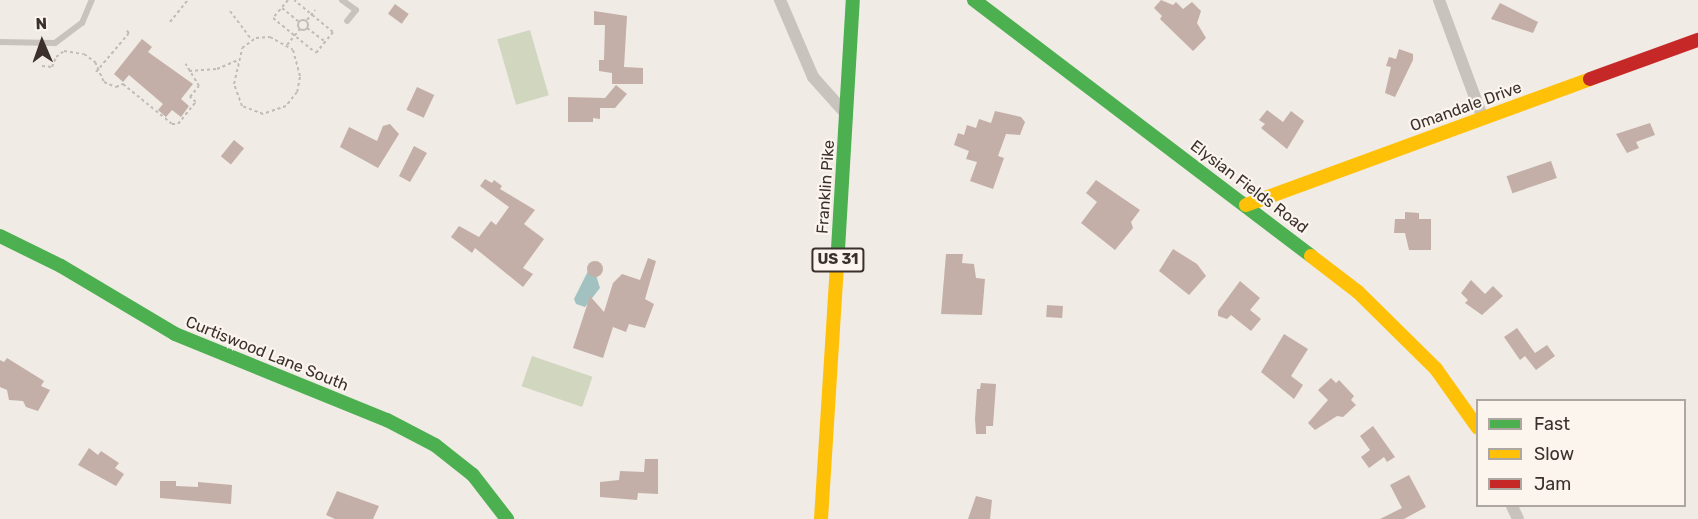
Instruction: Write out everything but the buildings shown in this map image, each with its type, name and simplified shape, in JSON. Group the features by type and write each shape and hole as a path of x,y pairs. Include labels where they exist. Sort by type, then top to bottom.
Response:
{"street":[{"path":"780,0 813,77 847,115"},
{"name":"Franklin Pike","path":"821,519 853,0"},
{"name":"Elysian Fields Road","path":"974,0 1332,270 1400,332 1436,369 1476,425"},
{"path":"1439,0 1483,119"},
{"name":"Omandale Drive","path":"1246,205 1698,40"},
{"name":"Curtiswood Lane South","path":"0,236 61,266 175,334 423,438 473,476 507,519"}],"lane":[{"path":"0,42 55,43 82,23 92,0"},
{"path":"342,0 356,10 347,21"}],"path":[{"path":"170,22 188,0"},
{"path":"288,0 273,18 316,53 333,32 294,0"},
{"path":"282,8 299,22 300,29 287,45"},
{"path":"307,28 307,21 315,10"},
{"path":"230,11 252,40"},
{"path":"299,22 307,21"},
{"path":"300,29 307,28 325,42"},
{"path":"96,72 129,33 126,30"},
{"path":"270,37 287,45 299,64 299,84 292,100 272,114 256,113 237,100 234,84 238,60 242,48 252,40 270,37"},
{"path":"42,66 52,67 58,54 72,51 90,57 96,72 107,85 123,84 172,124 178,123 196,102 190,97 199,86 186,64"},
{"path":"189,71 217,69 238,60"}],"green space":[{"path":"530,30 549,95 516,105 497,39"},
{"path":"532,356 593,377 582,407 522,386"}],"water":[{"path":"588,271 596,275 600,288 585,307 576,304 574,299"}],"traffic: fast":[{"path":"837,266 853,0"},
{"path":"974,0 1311,256"},
{"path":"0,236 61,266 175,334 387,420 435,445 473,475 507,519"}],"traffic: slow":[{"path":"1246,205 1590,79"},
{"path":"1311,256 1358,292 1436,369 1476,425"},
{"path":"821,519 837,266"}],"traffic: jam":[{"path":"1590,79 1698,40"}]}
